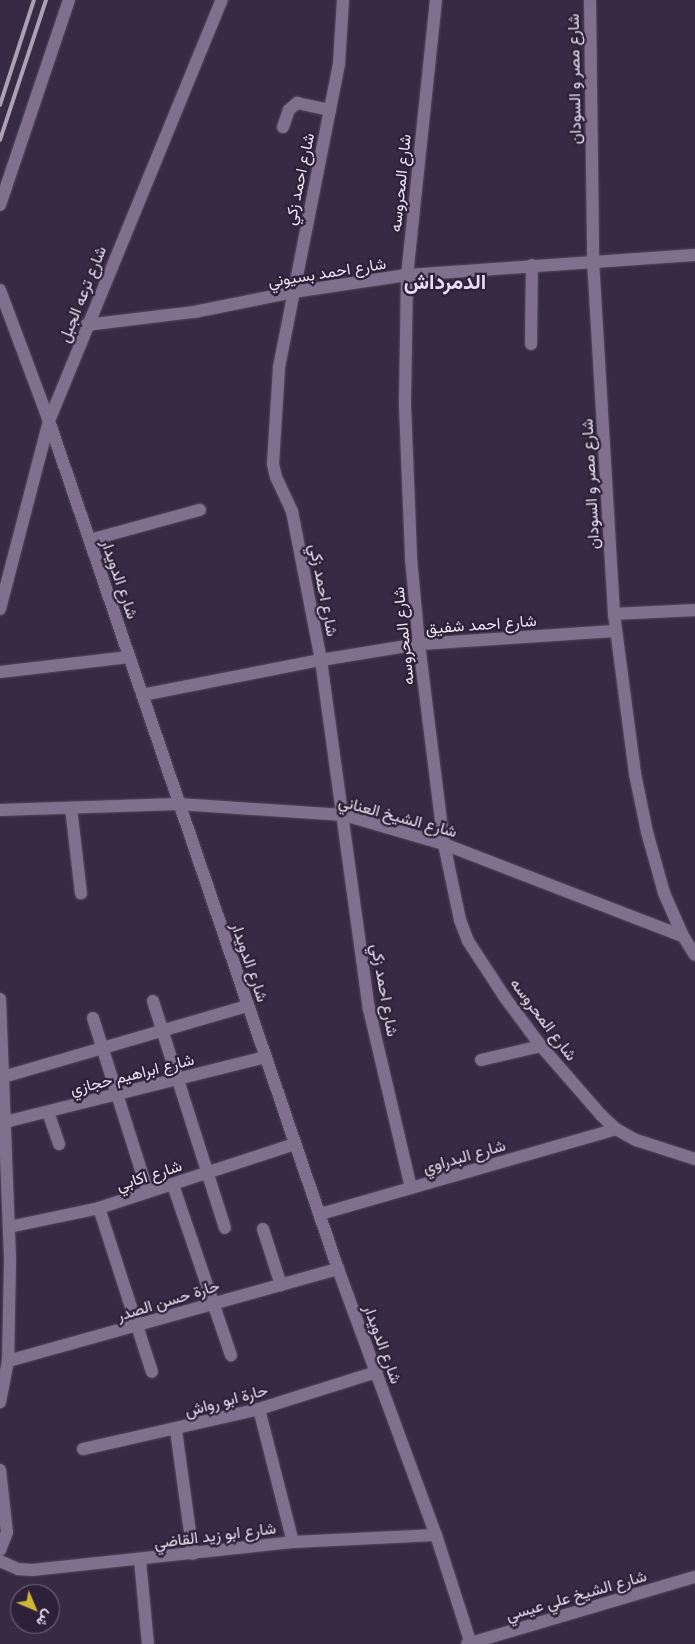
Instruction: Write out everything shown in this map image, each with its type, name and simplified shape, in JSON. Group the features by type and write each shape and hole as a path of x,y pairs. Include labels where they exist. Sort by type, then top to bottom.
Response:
{"street":[{"path":"0,205 69,0"},
{"name":"شارع ترعه الجبل","path":"0,609 49,421 86,325 222,0"},
{"name":"شارع احمد زكي","path":"343,0 343,34 330,110 279,368 273,464 276,477 292,511 321,660 344,816 369,1009 412,1188"},
{"name":"شارع المحروسه","path":"436,0 407,275 405,406 411,558 420,644 444,844 460,920 468,941 541,1046 616,1129 636,1140 695,1159"},
{"name":"شارع مصر و السودان","path":"590,0 593,260 614,614 635,774 647,832 664,893 683,936 695,955"},
{"path":"283,127 289,110 297,103 330,110"},
{"name":"شارع احمد بسيوني","path":"86,325 194,312 293,292 407,275 593,260 695,255"},
{"path":"531,344 532,265"},
{"name":"شارع الدويدار","path":"0,290 49,421 338,1270 436,1535 469,1644"},
{"path":"90,540 200,510"},
{"path":"614,614 695,610"},
{"name":"شارع احمد شفيق","path":"142,695 321,660 420,644 616,631"},
{"path":"0,672 129,657"},
{"name":"شارع الشيخ العناني","path":"0,810 178,804 344,816 444,844 683,936"},
{"path":"71,808 82,893"},
{"path":"0,999 9,1227 5,1260 8,1361 0,1402"},
{"path":"153,1001 225,1228"},
{"path":"3,1078 248,1006"},
{"path":"93,1018 148,1192"},
{"path":"482,1060 541,1046"},
{"name":"شارع ابراهيم حجازي","path":"5,1122 266,1057"},
{"path":"48,1112 58,1144"},
{"name":"شارع البدراوي","path":"320,1214 616,1129"},
{"name":"شارع اكابي","path":"9,1227 99,1208 295,1144"},
{"path":"173,1185 231,1355"},
{"path":"99,1208 152,1372"},
{"path":"263,1229 281,1285"},
{"name":"حارة حسن الصدر","path":"8,1361 136,1327 214,1302 338,1270"},
{"name":"حارة ابو رواش","path":"83,1449 176,1430 259,1409 376,1372"},
{"path":"259,1409 293,1542"},
{"path":"176,1430 193,1554"},
{"path":"0,1470 7,1532 0,1550"},
{"name":"شارع ابو زيد القاضي","path":"0,1561 18,1569 32,1570 140,1560 293,1542 436,1535"},
{"path":"140,1560 148,1644"},
{"name":"شارع الشيخ علي عيسي","path":"469,1644 695,1577"}],"railway":[{"path":"0,105 34,0"},
{"path":"0,140 46,0"}],"district":[{"name":"الدمرداش","path":"445,281"}]}
